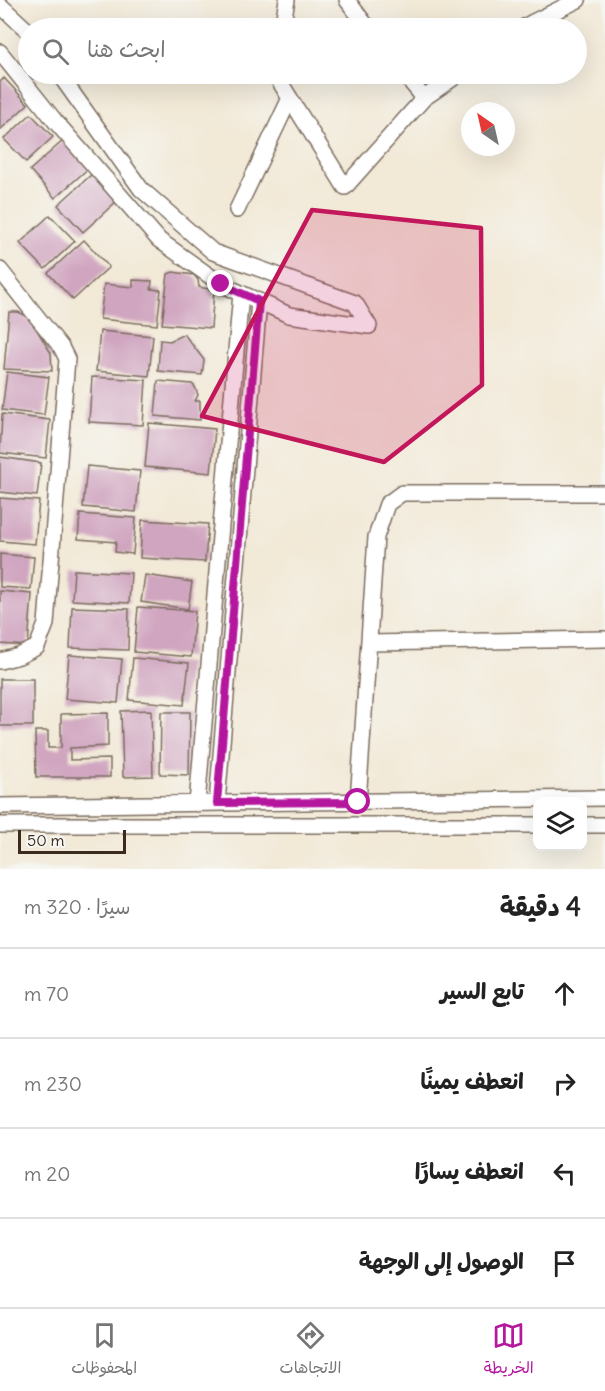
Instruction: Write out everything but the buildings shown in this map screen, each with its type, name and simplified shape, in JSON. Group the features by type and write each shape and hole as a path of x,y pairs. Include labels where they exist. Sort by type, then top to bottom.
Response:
{"street":[{"path":"284,18 287,0"},
{"path":"347,0 360,18"},
{"path":"541,18 578,0"},
{"path":"0,4 18,21"},
{"path":"0,52 18,75"},
{"path":"25,84 55,122 159,240 221,284 289,315 369,326 355,303 213,252 141,189 66,84"},
{"path":"281,84 345,187 424,98 444,84"},
{"path":"412,84 424,98"},
{"path":"237,210 290,98"},
{"path":"0,270 61,347 67,358 46,624 36,647 19,656 0,661"},
{"path":"197,804 241,293"},
{"path":"217,803 259,301"},
{"path":"358,802 376,537 387,504 402,494 605,493"},
{"path":"369,643 605,639"},
{"path":"0,806 605,798"},
{"path":"0,825 533,825"},
{"path":"587,825 605,825"}],"highlighted area":[{"path":"312,210 481,228 482,385 384,462 202,416"}],"route":[{"path":"221,284 259,301 217,803 358,802"}]}
